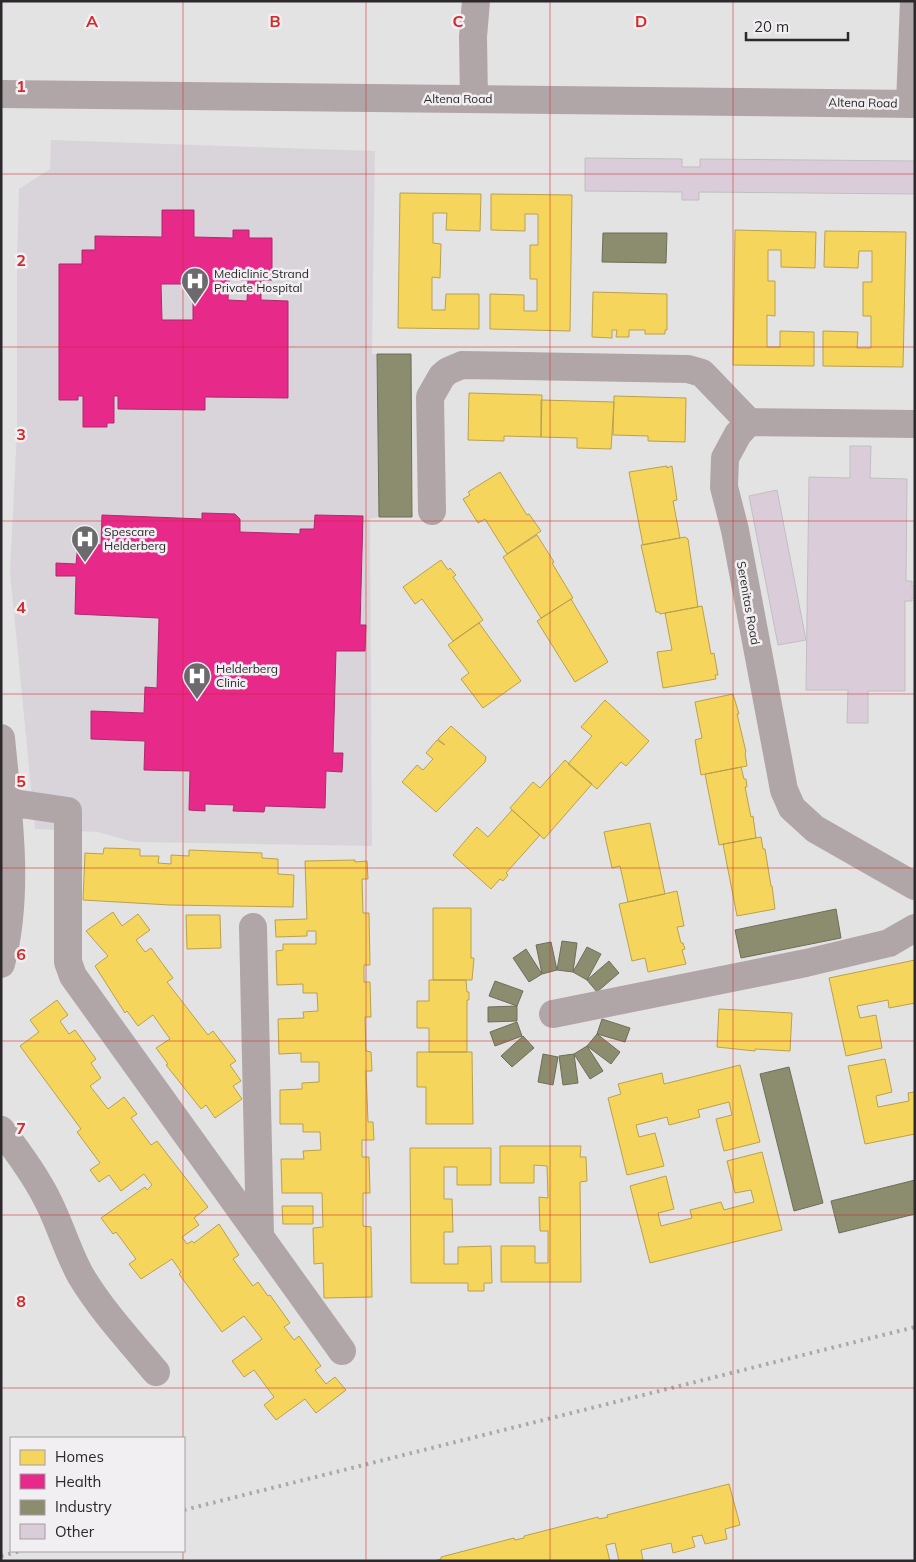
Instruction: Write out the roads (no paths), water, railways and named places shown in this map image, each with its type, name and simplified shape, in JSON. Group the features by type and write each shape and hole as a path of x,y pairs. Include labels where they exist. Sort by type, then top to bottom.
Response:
{"street":[{"path":"474,99 473,37 476,1"},
{"path":"912,104 914,1"},
{"name":"Altena Road","path":"1,94 912,104"},
{"path":"432,511 430,397 442,376 462,365 688,369 702,373 749,422 915,424"},
{"name":"Serenitas Road","path":"749,422 738,434 725,458 724,487 735,530 784,790 792,808 815,829 915,886"},
{"path":"1,738 7,802 10,872 9,921 1,964"},
{"path":"7,802 68,811 68,962 73,976 342,1351"},
{"path":"253,926 260,1235"},
{"path":"553,1014 806,963 889,943 915,928"},
{"path":"1,1130 31,1169 45,1195 69,1254 82,1278 110,1319 156,1372"}],"railway":[{"path":"185,1510 915,1327"},
{"path":"1,1556 17,1552"}],"place":[{"name":"Mediclinic Strand Private Hospital","path":"195,305"},
{"name":"Spescare Helderberg","path":"85,563"},
{"name":"Helderberg Clinic","path":"197,700"}]}
